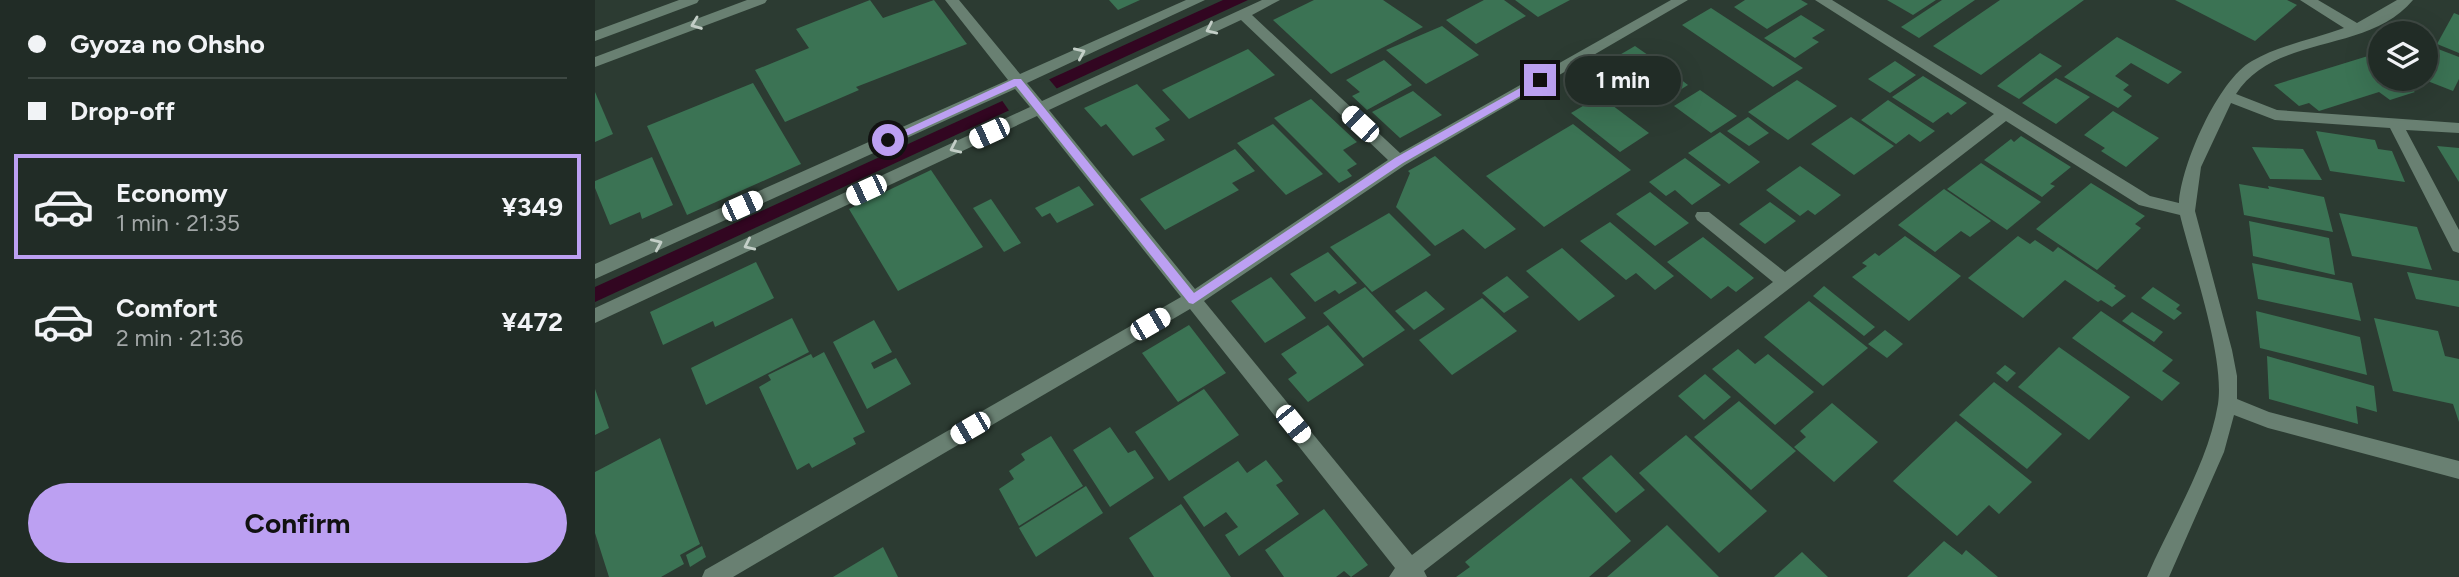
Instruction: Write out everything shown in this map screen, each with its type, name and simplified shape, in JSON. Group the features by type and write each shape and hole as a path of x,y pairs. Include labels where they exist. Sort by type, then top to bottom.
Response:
{"street":[{"path":"595,36 692,0"},
{"path":"595,62 760,0"},
{"path":"952,0 1193,299 1409,575 2005,114"},
{"path":"595,316 1028,95 1198,0"},
{"path":"595,272 1028,95 1243,14 1273,0"},
{"path":"713,577 1193,299 1399,161 1681,0"},
{"path":"1822,0 2145,201 2187,211"},
{"path":"2307,0 2328,10 2355,29"},
{"path":"2158,577 2214,452 2227,404 2228,376 2223,349 2187,211 2191,167 2228,96 2246,72 2261,62 2379,19 2406,0"},
{"path":"1243,14 1399,161"},
{"path":"2228,96 2275,115 2459,128"},
{"path":"2395,124 2459,246"},
{"path":"1703,216 1785,282"},
{"path":"2227,404 2268,420 2459,470"}],"shaded area":[{"path":"1223,0 1248,0 595,302 595,287"}],"pier":[{"path":"1048,78 1058,90 1010,112 1001,99"}],"building":[{"path":"870,0 883,18 934,0 967,44 856,87 859,90 785,122 755,70 809,48 796,29"},
{"path":"1109,0 1140,0 1118,10"},
{"path":"1314,0 1383,0 1423,27 1331,74 1273,20"},
{"path":"1484,0 1504,0 1526,16 1476,44 1446,20"},
{"path":"1515,0 1570,0 1538,17"},
{"path":"1745,0 1801,0 1808,4 1767,29 1734,7"},
{"path":"1887,0 1936,0 1913,15"},
{"path":"1942,0 1975,0 1919,38 1901,27"},
{"path":"2000,0 2084,0 1981,75 1933,46"},
{"path":"2175,0 2287,0 2297,5 2255,41"},
{"path":"1711,8 1803,68 1773,87 1682,25"},
{"path":"2454,13 2459,15 2459,53 2438,42"},
{"path":"1801,15 1825,30 1812,38 1819,42 1795,58 1764,38"},
{"path":"1442,26 1479,55 1426,84 1386,50"},
{"path":"2117,37 2182,72 2168,84 2131,63 2115,76 2129,85 2123,90 2132,96 2118,108 2064,77"},
{"path":"1635,46 1668,69 1648,81 1616,57"},
{"path":"1248,49 1275,75 1189,119 1162,90"},
{"path":"2438,49 2459,57 2459,79 2453,91 2438,85"},
{"path":"2040,53 2062,66 2019,99 1997,86"},
{"path":"2368,56 2368,91 2415,92 2390,100 2379,92 2319,111 2309,103 2299,106 2274,85"},
{"path":"1384,60 1412,85 1367,110 1352,96 1360,92 1346,80"},
{"path":"1895,61 1916,75 1890,93 1868,79"},
{"path":"1671,72 1688,85 1656,105 1638,92"},
{"path":"1923,76 1967,103 1951,115 1948,112 1933,123 1892,97"},
{"path":"2056,78 2090,97 2056,124 2022,103"},
{"path":"1797,80 1837,106 1788,140 1748,112"},
{"path":"753,83 801,164 687,215 647,126"},
{"path":"1137,84 1170,120 1155,128 1165,140 1133,156 1106,124 1101,127 1084,108"},
{"path":"1700,90 1737,116 1711,133 1674,106"},
{"path":"1413,91 1442,115 1400,138 1372,112"},
{"path":"595,92 613,134 595,142"},
{"path":"1600,96 1649,133 1620,152 1571,113"},
{"path":"1311,99 1357,142 1343,150 1357,164 1347,170 1352,176 1339,183 1274,118"},
{"path":"1888,100 1935,131 1920,142 1909,134 1896,144 1861,120"},
{"path":"2113,111 2159,138 2126,167 2101,151 2105,148 2084,135"},
{"path":"1748,117 1769,133 1749,146 1727,131"},
{"path":"1851,117 1894,146 1854,175 1811,144"},
{"path":"1273,124 1323,174 1286,195 1237,143"},
{"path":"1573,124 1631,170 1544,227 1486,176"},
{"path":"2316,131 2375,140 2378,149 2392,151 2405,182 2330,171"},
{"path":"1720,132 1760,162 1729,184 1688,153"},
{"path":"2021,136 2071,167 2050,184 2055,186 2042,197 1984,160 2011,139 2014,142"},
{"path":"2437,146 2459,148 2459,182"},
{"path":"2252,147 2303,149 2322,180 2270,179"},
{"path":"1235,149 1255,171 1232,183 1239,190 1165,230 1140,199"},
{"path":"1435,156 1516,229 1485,249 1463,229 1435,246 1396,207 1410,173 1408,171"},
{"path":"652,157 673,205 642,219 640,212 610,225 595,188 595,181"},
{"path":"1685,158 1721,185 1692,205 1675,190 1666,196 1649,182"},
{"path":"1981,163 2041,202 2007,230 1947,189"},
{"path":"1800,166 1841,195 1815,215 1808,210 1800,216 1766,190"},
{"path":"931,170 983,247 898,291 849,209"},
{"path":"2091,183 2145,216 2135,224 2141,228 2097,270 2036,229"},
{"path":"2239,184 2269,189 2268,186 2324,197 2333,232 2244,215"},
{"path":"1079,186 1094,205 1057,223 1050,213 1042,217 1035,208"},
{"path":"1944,189 1991,221 1970,237 1961,231 1935,252 1898,225"},
{"path":"1650,192 1689,223 1655,246 1616,214"},
{"path":"991,199 1021,243 1004,252 973,208"},
{"path":"1770,202 1796,221 1765,244 1739,224"},
{"path":"1389,213 1431,255 1372,292 1330,247"},
{"path":"2339,213 2417,227 2432,270 2352,256"},
{"path":"2249,221 2329,238 2335,275 2253,256"},
{"path":"1610,222 1674,276 1655,290 1636,273 1626,280 1580,241"},
{"path":"1905,236 1961,276 1909,321 1852,277 1867,266 1862,263 1875,253 1879,256"},
{"path":"2018,236 2030,244 2035,240 2053,252 2058,247 2116,286 2114,288 2126,296 2112,307 2101,300 2098,302 2065,280 2023,318 1968,278"},
{"path":"1703,237 1754,278 1736,292 1728,286 1711,299 1667,262"},
{"path":"1562,248 1615,296 1579,321 1526,271"},
{"path":"1328,252 1357,283 1339,294 1335,290 1315,302 1290,274"},
{"path":"756,262 774,298 715,327 713,321 663,345 650,312"},
{"path":"2252,263 2352,283 2361,321 2258,299"},
{"path":"2407,272 2459,281 2459,307 2416,299"},
{"path":"1507,276 1529,297 1504,313 1482,293"},
{"path":"1271,277 1306,318 1265,343 1231,301"},
{"path":"1824,286 1875,327 1864,336 1813,296"},
{"path":"1365,287 1405,330 1363,358 1323,313"},
{"path":"2153,287 2180,305 2176,309 2182,313 2174,320 2141,298"},
{"path":"1426,291 1445,309 1414,330 1395,311"},
{"path":"1482,298 1517,331 1452,375 1419,340"},
{"path":"1809,301 1868,348 1823,386 1764,337"},
{"path":"2101,311 2173,360 2162,371 2180,383 2162,401 2072,338"},
{"path":"2256,311 2360,337 2367,375 2260,348"},
{"path":"2132,312 2163,332 2154,342 2122,321"},
{"path":"792,318 809,352 706,405 691,368"},
{"path":"2374,318 2438,331 2445,356 2459,359 2459,422 2453,404 2393,391"},
{"path":"874,320 892,352 871,363 874,369 896,358 911,384 867,409 833,342"},
{"path":"1189,325 1226,373 1178,402 1142,353"},
{"path":"1328,325 1364,365 1308,402 1288,379 1297,373 1281,354"},
{"path":"1885,330 1903,344 1887,358 1868,344"},
{"path":"2059,347 2130,397 2089,440 2018,387"},
{"path":"1738,349 1755,364 1768,354 1814,392 1775,425 1712,369"},
{"path":"824,352 865,432 853,438 856,444 812,468 809,463 797,470 759,387 771,380 768,375 811,354 813,358"},
{"path":"2267,356 2374,386 2377,412 2356,406 2358,424 2269,399"},
{"path":"2005,365 2016,373 2007,382 1996,373"},
{"path":"1705,374 1731,397 1704,420 1678,396"},
{"path":"1994,382 2062,434 2027,469 1959,415"},
{"path":"595,389 609,428 595,435"},
{"path":"1204,389 1239,435 1169,481 1135,432"},
{"path":"1739,401 1796,451 1751,490 1694,437"},
{"path":"1832,403 1878,442 1834,482 1794,447 1806,437 1800,431"},
{"path":"1956,421 2032,482 1999,514 1989,505 1957,536 1893,481"},
{"path":"1110,427 1128,453 1135,450 1154,478 1110,507 1073,450"},
{"path":"1686,435 1767,511 1719,553 1639,473"},
{"path":"1051,436 1083,486 1019,526 999,489 1014,479 1009,471 1025,460 1021,454"},
{"path":"660,438 700,544 680,555 684,564 661,577 609,577 595,533 595,472"},
{"path":"1611,455 1645,490 1616,513 1582,478"},
{"path":"1266,460 1283,481 1276,485 1299,514 1239,556 1225,535 1238,527 1226,512 1204,527 1183,497 1238,461 1247,473"},
{"path":"1571,478 1631,541 1589,577 1456,577 1470,567 1465,562"},
{"path":"1086,486 1103,513 1036,557 1019,528"},
{"path":"1181,504 1231,577 1154,577 1129,538"},
{"path":"1324,509 1368,565 1351,577 1344,571 1336,577 1284,577 1265,550"},
{"path":"1667,525 1719,577 1607,577"},
{"path":"1944,541 1962,555 1966,550 1998,577 1907,577"},
{"path":"702,546 706,557 690,567 686,555"},
{"path":"883,547 898,577 833,577"},
{"path":"1802,552 1828,577 1774,577"}],"route":[{"path":"888,140 1017,81 1193,299 1399,161 1540,80"}]}
